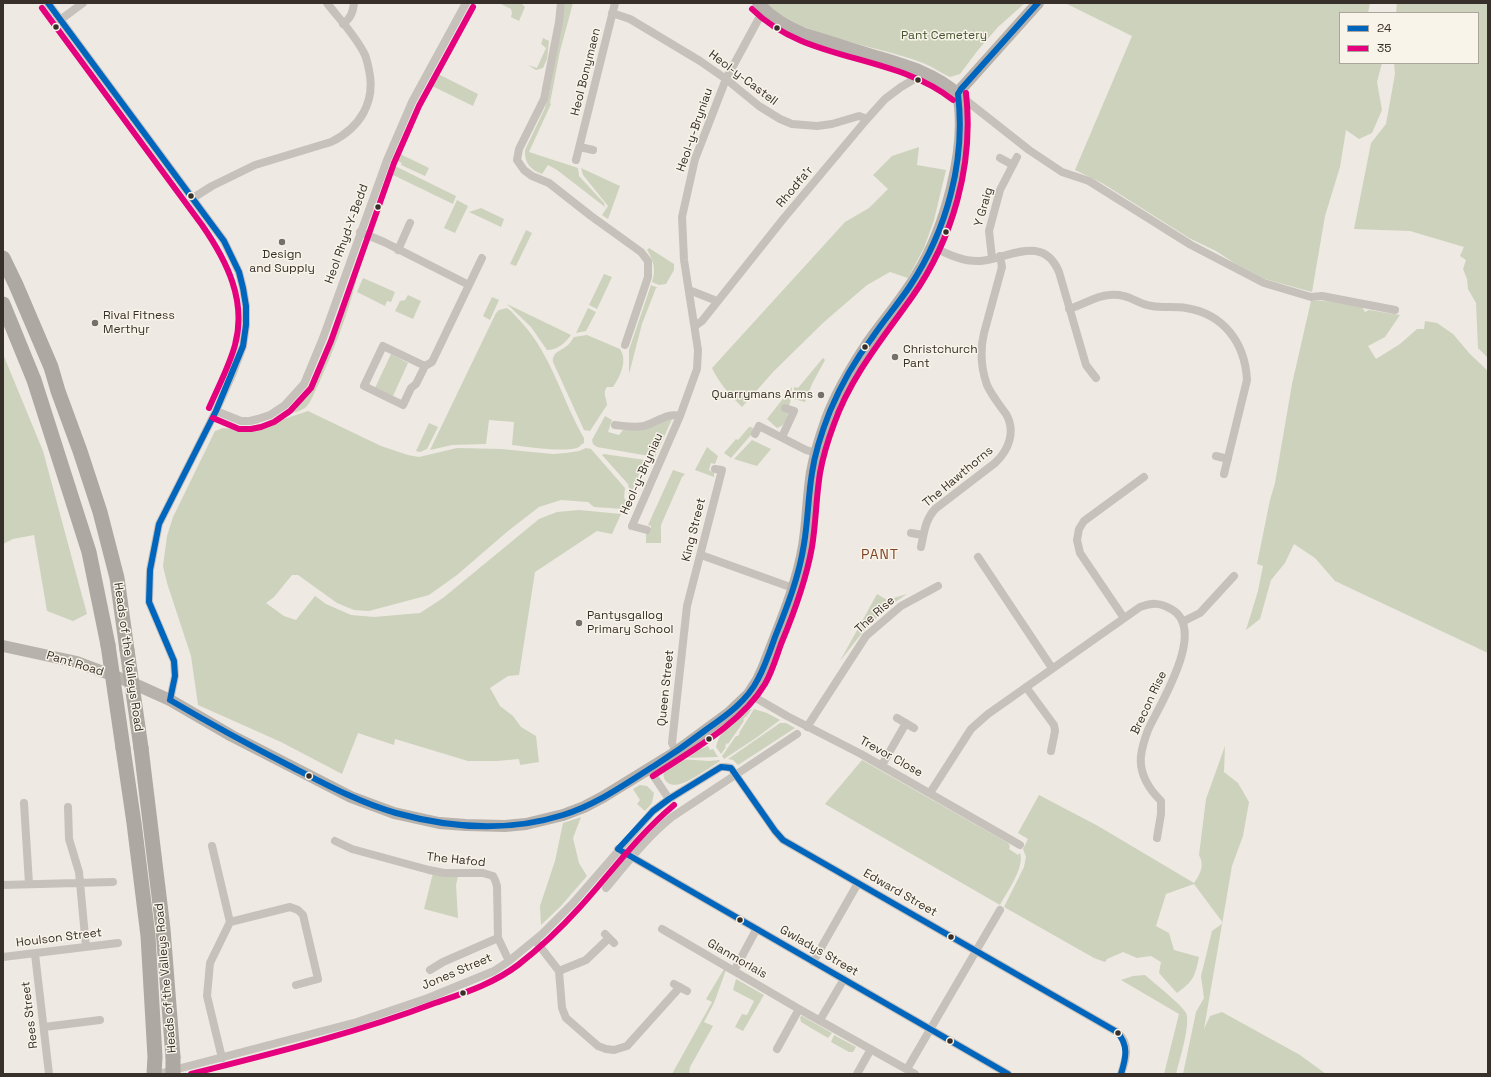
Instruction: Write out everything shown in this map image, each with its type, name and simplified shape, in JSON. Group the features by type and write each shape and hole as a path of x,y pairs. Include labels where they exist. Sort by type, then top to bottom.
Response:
{"highway":[{"name":"Heads of the Valleys Road","path":"3,258 51,367 100,512 117,578 141,748 163,929 173,1074"},
{"name":"Heads of the Valleys Road","path":"3,304 34,380 90,552 108,645 134,823 148,936 155,1057 154,1074"}],"street":[{"path":"48,3 224,241 239,272 246,306 246,325 243,346 216,411 159,524 150,570 149,602 174,661 175,676 170,700"},
{"path":"60,20 83,3"},
{"path":"193,198 212,186 255,165 331,142 342,136 353,127 360,118 369,100 370,77 366,57 359,44 327,3"},
{"path":"343,24 349,20 354,3"},
{"name":"Heol Rhyd-Y-Bedd","path":"216,411 241,420 250,421 258,419 270,415 285,405 304,384 323,338 387,160 412,102 466,3"},
{"path":"561,3 559,22 544,99 520,149 518,160 524,170 532,176 550,183 591,216 641,252 648,261 648,277 625,345"},
{"name":"Heol Bonymaen","path":"576,160 615,3"},
{"path":"958,94 1038,3"},
{"path":"762,7 777,20 805,34 904,64 921,71 941,82 958,94 1029,150 1062,172 1089,181 1191,245 1264,283 1311,297 1322,296 1395,310"},
{"name":"Heol-y-Bryniau","path":"647,530 632,526 680,416 697,369 698,350 684,260 682,217 695,159 726,79 758,20 762,7"},
{"name":"Heol-y-Castell","path":"612,13 636,23 700,61 771,114 792,124 817,126 832,124 859,116 867,119"},
{"name":"Rhodfa'r","path":"695,326 702,322 717,301 867,119 885,99 901,87 918,78 921,71"},
{"name":"Pant Road","path":"3,646 77,662 130,682 170,700 232,736 351,797 394,813 439,823 505,826 526,824 563,815 584,807 603,797 701,735 729,713 749,694 758,680 793,588 804,547 812,472 816,453 827,419 838,392 868,343 917,275 932,246 949,202 956,166 959,134 960,105 958,94"},
{"path":"580,147 592,150"},
{"name":"Y Graig","path":"996,257 989,238 989,231 1000,190 1017,157"},
{"path":"1000,158 1013,164"},
{"path":"398,250 410,223"},
{"path":"360,232 384,242 469,285"},
{"path":"932,246 970,261 980,261 1025,250 1033,250 1046,255 1056,266 1086,365 1096,378"},
{"name":"The Hawthorns","path":"921,547 928,520 935,509 995,464 1003,456 1009,444 1011,430 1009,422 1006,414 994,398 988,385 983,372 982,359 984,333 1002,267 996,257"},
{"path":"426,366 383,346 364,386 403,405 411,388 416,384 426,366 432,362 482,258"},
{"path":"689,290 717,301"},
{"path":"1069,308 1100,296 1119,294 1152,306 1186,308 1199,311 1211,316 1230,331 1238,343 1243,355 1247,380 1224,474"},
{"path":"782,437 794,411 785,408"},
{"name":"Heol-y-Bryniau","path":"615,425 631,427 644,426 668,416 680,416"},
{"path":"755,434 759,426 806,450 816,453"},
{"path":"1216,456 1228,459"},
{"name":"King Street","path":"688,602 722,470 715,469"},
{"path":"1124,618 1080,553 1077,540 1079,529 1084,521 1144,477"},
{"path":"911,533 923,535"},
{"path":"701,555 793,588"},
{"path":"978,557 1052,668"},
{"path":"930,793 971,730 988,714 1052,668 1140,607 1151,603 1165,605 1175,611 1184,621 1200,613 1234,576"},
{"name":"The Rise","path":"807,726 866,636 901,606 938,586"},
{"name":"Queen Street","path":"676,752 672,743 688,602"},
{"name":"Brecon Rise","path":"1157,838 1161,814 1161,801 1147,786 1142,771 1142,745 1176,673 1181,658 1184,637 1184,621"},
{"path":"1026,687 1054,725 1056,731 1051,751"},
{"name":"Trevor Close","path":"749,694 765,704 882,765 1020,845"},
{"path":"898,718 914,728"},
{"path":"882,765 906,723"},
{"path":"606,888 659,827 796,734"},
{"name":"Jones Street","path":"158,1074 357,1022 428,998 485,975 509,961 535,940 573,903 618,849 653,811 669,799 721,767 731,768 736,774"},
{"path":"649,769 669,799"},
{"name":"Edward Street","path":"736,774 775,832 783,840 1117,1032 1124,1041 1127,1055 1121,1074"},
{"path":"24,803 29,884"},
{"path":"68,807 69,839 76,859 80,883 86,947"},
{"name":"The Hafod","path":"335,841 352,848 428,870 444,873 483,873 493,876 496,880 497,886 498,938 509,961"},
{"path":"212,846 230,922 210,962 207,996 222,1058"},
{"name":"Gwladys Street","path":"618,849 631,858 1008,1074"},
{"path":"3,885 113,882"},
{"path":"813,962 858,883"},
{"path":"230,922 290,907 298,910 303,915 318,979 296,985"},
{"path":"907,1069 1000,910"},
{"name":"Glanmorlais","path":"662,929 914,1074"},
{"path":"734,971 756,930"},
{"path":"430,970 443,962 498,938"},
{"path":"559,971 586,960 610,938"},
{"path":"535,940 559,971 562,1008 566,1018 598,1046 606,1049 621,1049 627,1046 680,987"},
{"name":"Houlson Street","path":"3,957 118,942"},
{"name":"Rees Street","path":"35,954 49,1074"},
{"path":"820,1020 844,979"},
{"path":"777,1049 799,1009"},
{"path":"44,1027 100,1020"},
{"path":"857,1074 871,1049"}],"green space":[{"path":"499,3 521,3 525,7 519,21 511,17 511,9"},
{"path":"565,3 573,3 560,51 551,104 529,152 578,168 579,176 604,203 605,207 557,170 548,165 542,174 535,170 527,162 525,155 525,150 545,108 549,94"},
{"name":"Pant Cemetery","path":"765,3 1025,3 998,27 960,74 950,77 930,66 904,56 820,33 800,25 781,15"},
{"path":"1065,3 1370,3 1368,12 1339,12 1339,64 1382,64 1377,82 1382,110 1372,133 1359,139 1346,130 1340,167 1325,216 1312,292 1265,279 1236,264 1216,251 1189,238 1102,183 1075,170 1132,36"},
{"path":"1397,3 1488,3 1488,358 1478,348 1476,303 1468,289 1467,279 1463,269 1466,260 1460,256 1464,247 1410,231 1354,229 1371,143 1386,124 1395,74 1394,64 1479,64 1479,12 1396,12"},
{"path":"543,38 549,41 547,59 543,68 536,70 528,65 537,68 546,48 541,44"},
{"path":"436,73 478,94 473,106 430,85"},
{"path":"919,147 917,165 946,170 934,220 924,248 908,278 890,272 867,285 824,322 774,371 742,407 725,389 712,368 845,222 869,208 888,189 873,175 892,156"},
{"path":"398,153 429,168 425,176 401,165 402,163 395,160"},
{"path":"393,165 456,196 453,204 389,173"},
{"path":"581,168 620,186 608,219 602,215 608,206 583,175"},
{"path":"457,200 468,206 455,233 444,228"},
{"path":"481,208 504,219 501,227 469,212"},
{"path":"526,230 532,233 516,266 510,264"},
{"path":"649,248 674,264 674,270 666,284 659,285 652,282 654,270 653,262 647,250"},
{"path":"362,251 351,301 326,368 308,405 304,409 286,414 304,395 318,372"},
{"path":"604,274 612,277 597,309 589,305"},
{"path":"363,278 395,292 391,302 387,301 385,306 357,292"},
{"path":"651,285 658,288 656,288 642,324 629,374 629,350"},
{"path":"408,295 421,301 413,319 395,311 400,301 405,300"},
{"path":"492,297 499,300 490,320 483,316"},
{"path":"1311,301 1336,302 1362,307 1365,312 1369,310 1400,315 1385,337 1368,346 1376,359 1400,344 1417,329 1424,329 1425,321 1437,323 1453,334 1470,354 1488,371 1488,653 1335,581 1315,558 1294,544 1285,563 1271,580 1260,619 1246,630 1258,591 1263,566 1257,564 1275,483 1292,384"},
{"path":"507,304 571,335 561,346 555,349 547,350 531,327"},
{"path":"507,308 532,336 549,364 576,424 584,438 584,443 579,447 566,450 512,445 514,422 489,420 486,444 452,445 430,450 496,313 499,310"},
{"path":"588,308 596,312 586,331 576,333"},
{"path":"587,335 620,349 623,358 622,368 616,383 613,387 607,387 606,389 605,394 607,405 590,431 584,430 553,362 555,354 568,345 574,337"},
{"path":"3,354 43,451 87,614 73,621 47,611 34,535 13,539 3,544"},
{"path":"391,354 408,363 393,396 375,388"},
{"path":"823,358 825,360 812,384 805,402 794,399 794,387 798,388"},
{"path":"792,387 789,406 784,404 782,409 788,413 787,418 783,424 777,428 767,419"},
{"path":"308,411 381,446 419,457 457,448 501,449 553,454 579,451 586,448 591,449 625,488 624,498 627,502 623,509 594,507 588,502 561,500 539,507 508,531 457,575 429,595 369,611 354,610 337,603 298,575 292,575 274,597 266,603 284,616 296,620 315,596 326,604 351,615 374,617 420,613 443,598 539,519 557,512 579,510 621,514 612,534 597,531 535,572 519,675 508,676 490,688 500,706 513,716 521,727 536,736 539,762 520,765 519,759 468,761 395,739 394,745 358,733 342,774 281,742 198,705 191,656 167,583 163,566 167,536 173,517 215,431 223,428 246,430 260,427"},
{"path":"605,416 612,420 608,432 619,435 623,430 637,430 667,419 672,419 655,457 597,447 593,444 592,440"},
{"path":"429,423 438,427 427,449 420,452 416,451"},
{"path":"749,427 754,429 751,435 731,458 724,453 736,439 738,440"},
{"path":"752,440 771,449 757,466 734,459"},
{"path":"707,447 718,456 715,464 711,463 709,470 714,473 714,477 695,470"},
{"path":"604,454 645,460 630,496 628,496 628,484 602,455"},
{"path":"673,470 685,474 682,477 661,525 661,543 646,543 646,533 651,532 651,526 648,525"},
{"path":"877,594 887,600 907,594 885,609 862,633 840,661"},
{"path":"752,709 745,717 743,720 744,721 728,744 727,743 721,754 716,747 724,729 734,718"},
{"path":"754,709 767,713 780,720 724,759 722,756 736,736 738,736"},
{"path":"780,723 786,723 795,728 738,765 733,760 728,759"},
{"path":"708,746 710,750 713,749 718,757 683,758 683,756"},
{"path":"1225,746 1224,772 1238,783 1249,802 1243,836 1232,866 1222,922 1194,884 1166,894 1156,926 1169,933 1174,950 1199,957 1193,978 1177,993 1159,973 1161,962 1151,956 1137,958 1123,952 1107,959 1105,962 1094,958 1004,907 1024,867 1026,857 1023,849 1028,839 1018,833 1039,795 1098,826 1194,883 1202,866 1199,855 1206,799"},
{"path":"680,759 720,761 700,774 680,784 676,785 668,783 664,778 664,771 668,766"},
{"path":"862,760 1008,843 1010,846 1009,849 1018,855 1020,853 1021,859 1018,872 1000,905 825,804"},
{"path":"640,785 647,786 654,793 652,803 645,811 637,804 640,800 633,789"},
{"path":"581,817 573,838 579,863 587,876 560,907 541,925 540,906 555,861 563,823"},
{"path":"433,873 458,876 456,885 458,918 424,909"},
{"path":"1222,924 1204,1029 1210,1016 1222,1012 1300,1055 1326,1074 1183,1074 1196,1012 1204,998 1201,976 1212,931"},
{"path":"724,969 726,970 714,1003 704,1022 713,1026 690,1067 689,1074 672,1074 712,1002 706,999"},
{"path":"1145,975 1174,1000 1186,1013 1186,1034 1176,1074 1164,1074 1179,1014 1121,980 1133,976"},
{"path":"736,979 764,995 743,1031 735,1027 742,1014 747,1015 754,1001 733,990"},
{"path":"802,1016 832,1033 828,1038 801,1022 800,1017"},
{"path":"834,1035 856,1047 853,1052 849,1052 831,1042"}],"transit line":[{"name":"24","path":"48,3 224,241 239,272 243,288 246,306 246,325 243,346 216,411 159,524 150,570 149,602 174,661 175,676 170,700"},
{"name":"24","path":"958,94 1038,3"},
{"name":"35","path":"213,418 239,429 261,427 274,422 290,411 311,388 331,341 394,163 419,106 473,7"},
{"name":"35","path":"42,8 202,225 227,267 236,297 238,329 230,361 209,408"},
{"name":"35","path":"752,9 774,26 798,39 824,49 904,74 930,85 953,100"},
{"name":"35","path":"653,776 699,746 729,724 755,698 770,675 803,584 813,538 820,473 826,448 841,406 868,358 912,297 926,274 939,251 949,226 957,200 967,147 968,120 966,93"},
{"name":"24","path":"170,700 275,758 329,786 369,804 416,818 458,825 480,826 522,824 563,815 587,806 610,794 661,761 722,718 742,701 761,674 788,603 802,556 815,457 824,426 834,401 860,355 910,286 923,264 944,218 951,194 959,144 960,119 958,94"},
{"name":"24","path":"618,849 653,811 669,799 721,767 731,768 775,831 783,840 1117,1032 1125,1047 1125,1057 1121,1074"},
{"name":"35","path":"191,1074 314,1042 375,1024 467,992 499,978 518,965 558,930 648,829 674,805"},
{"name":"24","path":"618,849 1008,1074"}],"place":[{"name":"Design and Supply","path":"282,242"},
{"name":"Rival Fitness Merthyr","path":"95,323"},
{"name":"Christchurch Pant","path":"895,357"},
{"name":"Quarrymans Arms","path":"821,395"},
{"name":"Pantysgallog Primary School","path":"579,623"}],"district":[{"name":"PANT","path":"880,555"}]}
